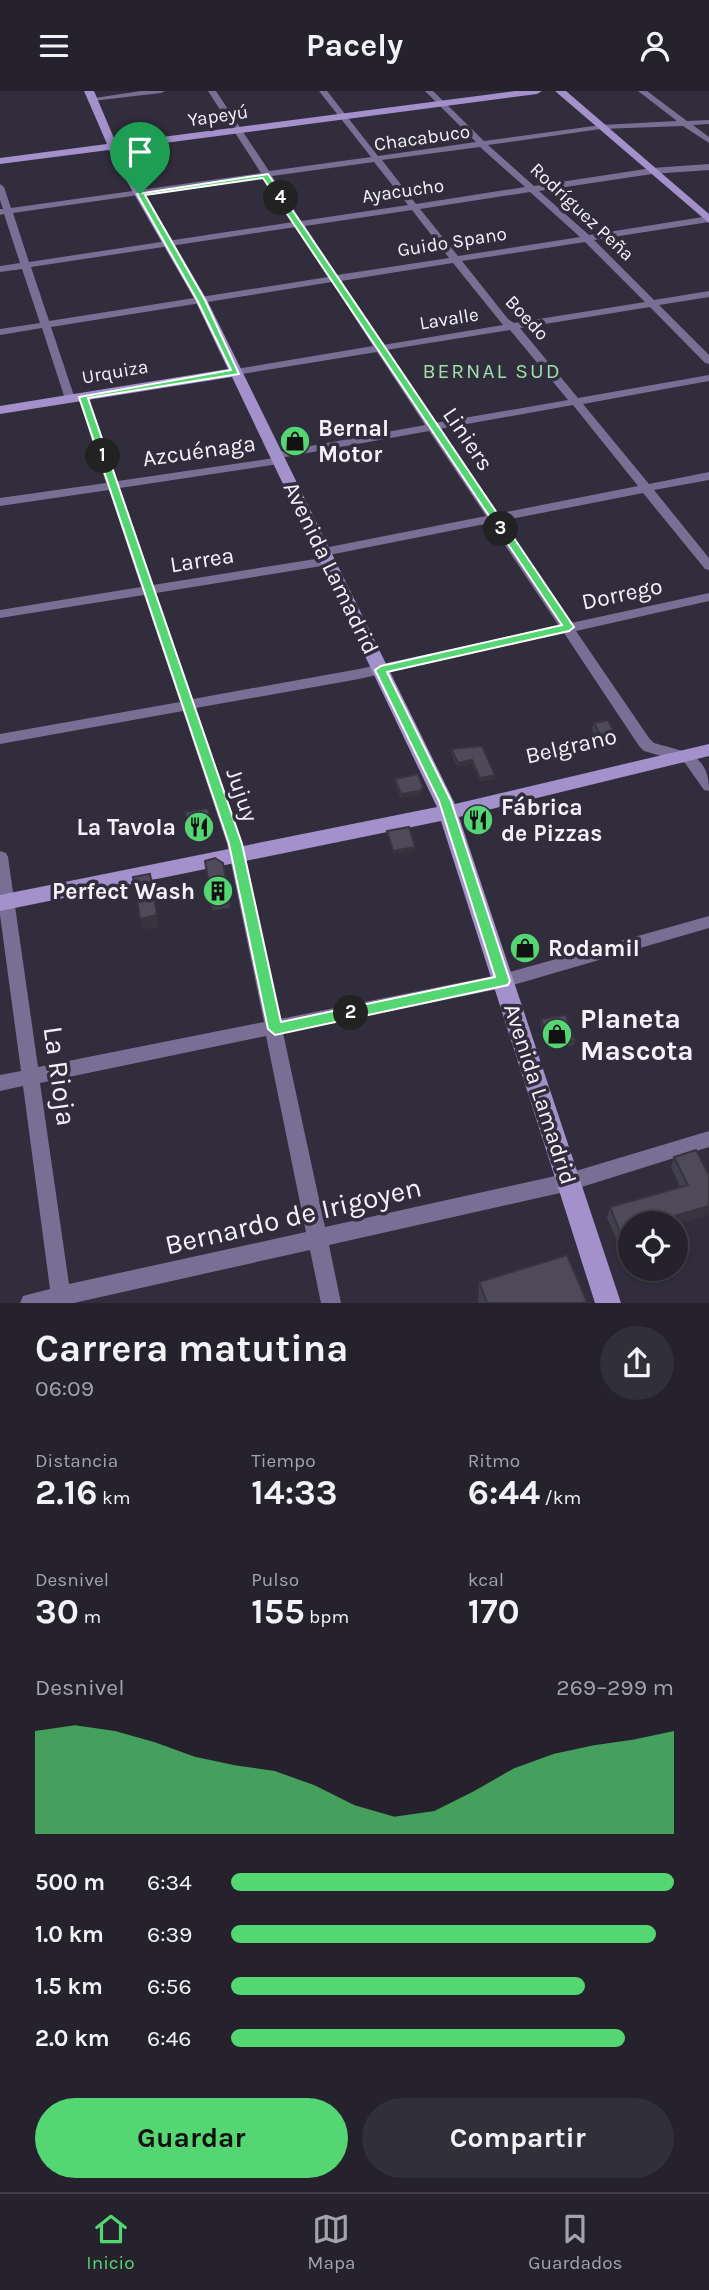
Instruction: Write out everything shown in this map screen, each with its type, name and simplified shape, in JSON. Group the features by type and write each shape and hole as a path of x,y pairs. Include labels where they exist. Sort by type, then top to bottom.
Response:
{"street":[{"path":"90,95 161,91"},
{"name":"Liniers","path":"212,91 432,428 569,627 644,742 659,751"},
{"name":"Boedo","path":"323,91 504,321 519,332 709,566"},
{"name":"Rodríguez Peña","path":"429,91 483,145 586,238 709,361"},
{"name":"Yapeyú","path":"0,161 537,91"},
{"path":"560,91 648,171 709,219"},
{"path":"642,91 709,141"},
{"name":"Avenida Lamadrid","path":"90,95 113,147 201,300 447,807 608,1303"},
{"name":"Chacabuco","path":"4,212 601,127 709,122"},
{"name":"Ayacucho","path":"0,269 648,171 709,167"},
{"name":"Jujuy","path":"0,187 4,212 44,325 112,485 236,849 320,1239 331,1303"},
{"name":"Guido Spano","path":"0,332 709,219"},
{"name":"Lavalle","path":"236,372 709,294"},
{"name":"Urquiza","path":"0,410 236,372"},
{"name":"Azcuénaga","path":"0,502 278,458 709,378"},
{"name":"Larrea","path":"0,614 326,557 494,519 709,476"},
{"name":"Dorrego","path":"0,739 381,670 709,597"},
{"name":"Belgrano","path":"447,807 709,739"},
{"name":"Belgrano","path":"447,807 709,750"},
{"path":"659,751 683,756 693,763 709,786"},
{"path":"3,897 447,807"},
{"name":"La Rioja","path":"0,857 3,897 32,1077 62,1299"},
{"path":"0,1083 503,981 709,922"},
{"name":"Bernardo de Irigoyen","path":"30,1303 62,1299 569,1182 709,1139"}],"building":[{"path":"608,720 619,741 605,744 594,723"},
{"path":"482,746 495,775 480,778 472,760 458,763 451,749"},
{"path":"418,774 423,787 420,791 401,794 395,779"},
{"path":"208,808 210,819 206,824 188,827 185,812"},
{"path":"409,827 415,847 393,851 387,831"},
{"name":"Perfect Wash","path":"215,858 223,863 229,897 211,899 205,861"},
{"path":"150,874 157,915 140,919 133,877"},
{"path":"530,938 536,950 527,952 520,948 516,941"},
{"name":"Planeta Mascota","path":"566,1015 575,1041 549,1045 541,1019"},
{"path":"696,1150 709,1175 709,1206 688,1212 618,1211 618,1227 610,1207 688,1185 674,1157"},
{"path":"567,1255 587,1302 487,1303 479,1282"}],"place":[{"name":"Bernal Motor","path":"295,441"},
{"name":"Fábrica de Pizzas","path":"478,820"},
{"name":"La Tavola","path":"199,827"},
{"name":"Perfect Wash","path":"218,891"},
{"name":"Rodamil","path":"525,948"},
{"name":"Planeta Mascota","path":"557,1034"}],"district":[{"name":"BERNAL SUD","path":"492,371"}],"route":[{"path":"265,175 432,428 569,627 381,670 445,801 503,981 275,1029 235,844 83,397 236,372 201,300 140,194 265,175"}]}
